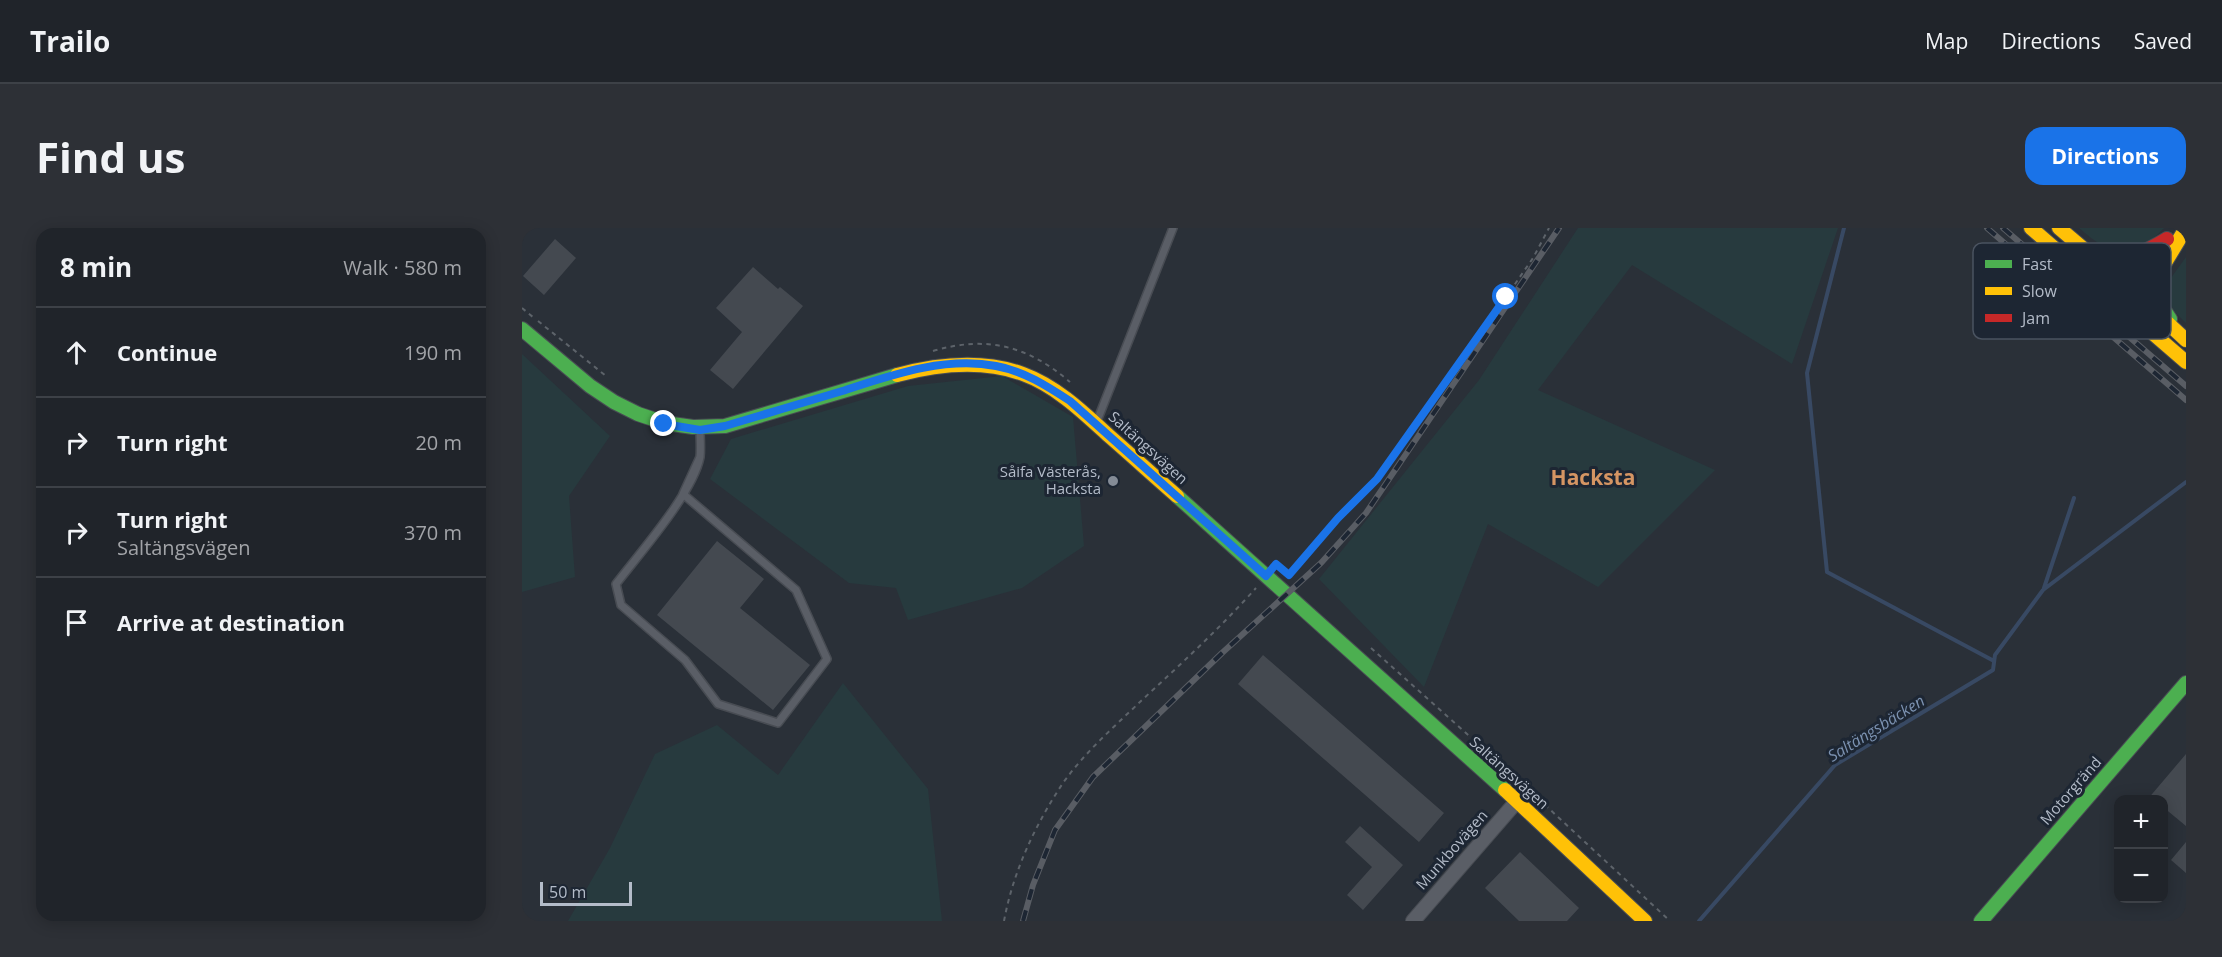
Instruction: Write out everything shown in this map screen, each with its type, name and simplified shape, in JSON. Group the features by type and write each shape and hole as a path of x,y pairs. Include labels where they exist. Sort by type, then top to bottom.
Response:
{"street":[{"path":"2031,228 2049,243"},
{"path":"2059,228 2078,243"},
{"path":"2161,243 2181,228"},
{"path":"2171,252 2186,228"},
{"path":"2164,243 2167,239"},
{"path":"2171,320 2183,337"},
{"path":"2171,326 2183,337"},
{"name":"Saltängsvägen","path":"522,329 607,399 664,424 700,430 725,426 911,370 952,364 996,365 1039,380 1070,401 1096,424 1516,801 1645,921"},
{"path":"2160,339 2186,362"},
{"name":"Motorgränd","path":"1981,921 2186,683"},
{"name":"Munkbovägen","path":"1413,921 1516,801"}],"lane":[{"path":"1096,424 1173,228"},
{"path":"683,494 796,590 827,659 778,723 718,704 685,660 621,605 615,584 683,494 691,484 700,457 700,430"}],"path":[{"path":"1289,575 1338,518 1377,479 1533,258 1550,228"},
{"path":"522,308 612,381"},
{"path":"930,352 968,344 989,344 1014,349 1035,356 1072,384"},
{"path":"1282,570 1294,579"},
{"path":"1004,921 1008,898 1034,830 1064,782 1104,736 1223,625 1266,576"},
{"path":"1368,646 1542,801 1670,921"}],"green space":[{"path":"1578,228 1838,228 1792,364 1632,265 1538,390 1715,470 1598,587 1488,524 1424,687 1319,579 1479,380"},
{"path":"2079,228 2164,228 2146,243 2098,243"},
{"path":"2186,257 2186,323 2171,308 2171,278"},
{"path":"522,354 610,436 569,496 575,577 522,592"},
{"path":"1002,376 1073,417 1084,546 1022,588 908,620 896,588 849,583 710,479 731,439 908,386"},
{"path":"843,683 928,789 942,921 568,921 610,848 655,754 717,725 778,775"}],"building":[{"path":"555,239 576,258 544,295 523,276"},
{"path":"753,267 778,289 780,287 803,306 733,389 710,370 742,332 716,308"},
{"path":"717,541 764,579 740,608 810,665 773,710 657,615"},
{"path":"1263,655 1444,813 1419,842 1238,684"},
{"path":"2186,754 2186,826 2168,811 2168,795 2151,795"},
{"path":"1360,826 1403,865 1363,910 1347,895 1372,867 1345,842"},
{"path":"2186,842 2186,873 2171,860"},
{"path":"1520,852 1579,908 1567,921 1519,921 1485,888"}],"waterway":[{"path":"1844,228 1807,373 1827,572 1994,661"},
{"name":"Saltängsbäcken","path":"1699,921 1835,765 1993,670 1995,655 2043,590 2186,482"},
{"name":"Saltängsbäcken","path":"2044,588 2074,498"}],"railway":[{"path":"1023,921 1033,885 1055,830 1093,777 1222,653 1321,563 1366,513 1559,228"},
{"path":"1987,228 2004,243"},
{"path":"2003,228 2020,243"},
{"path":"2115,339 2186,400"},
{"path":"2132,339 2186,386"}],"traffic: fast":[{"path":"522,329 590,386 614,402 638,414 665,423 693,427 725,426 897,375"},
{"path":"1177,496 1505,790"},
{"path":"1981,921 2186,683"}],"traffic: slow":[{"path":"2031,228 2048,243"},
{"path":"2059,228 2077,243"},
{"path":"2171,253 2186,228"},
{"path":"2171,326 2186,340"},
{"path":"2159,339 2186,362"},
{"path":"897,375 928,368 976,365 1007,369 1035,379 1047,385 1079,409 1177,496"},
{"path":"1505,790 1645,921"}],"traffic: jam":[{"path":"2160,243 2167,239"}],"place":[{"name":"Såifa Västerås, Hacksta","path":"1113,481"}],"district":[{"name":"Hacksta","path":"1593,478"}],"route":[{"path":"664,424 700,430 725,426 911,370 952,364 996,365 1039,380 1070,401 1266,576 1276,564 1289,575 1338,518 1377,479 1506,297"}]}
